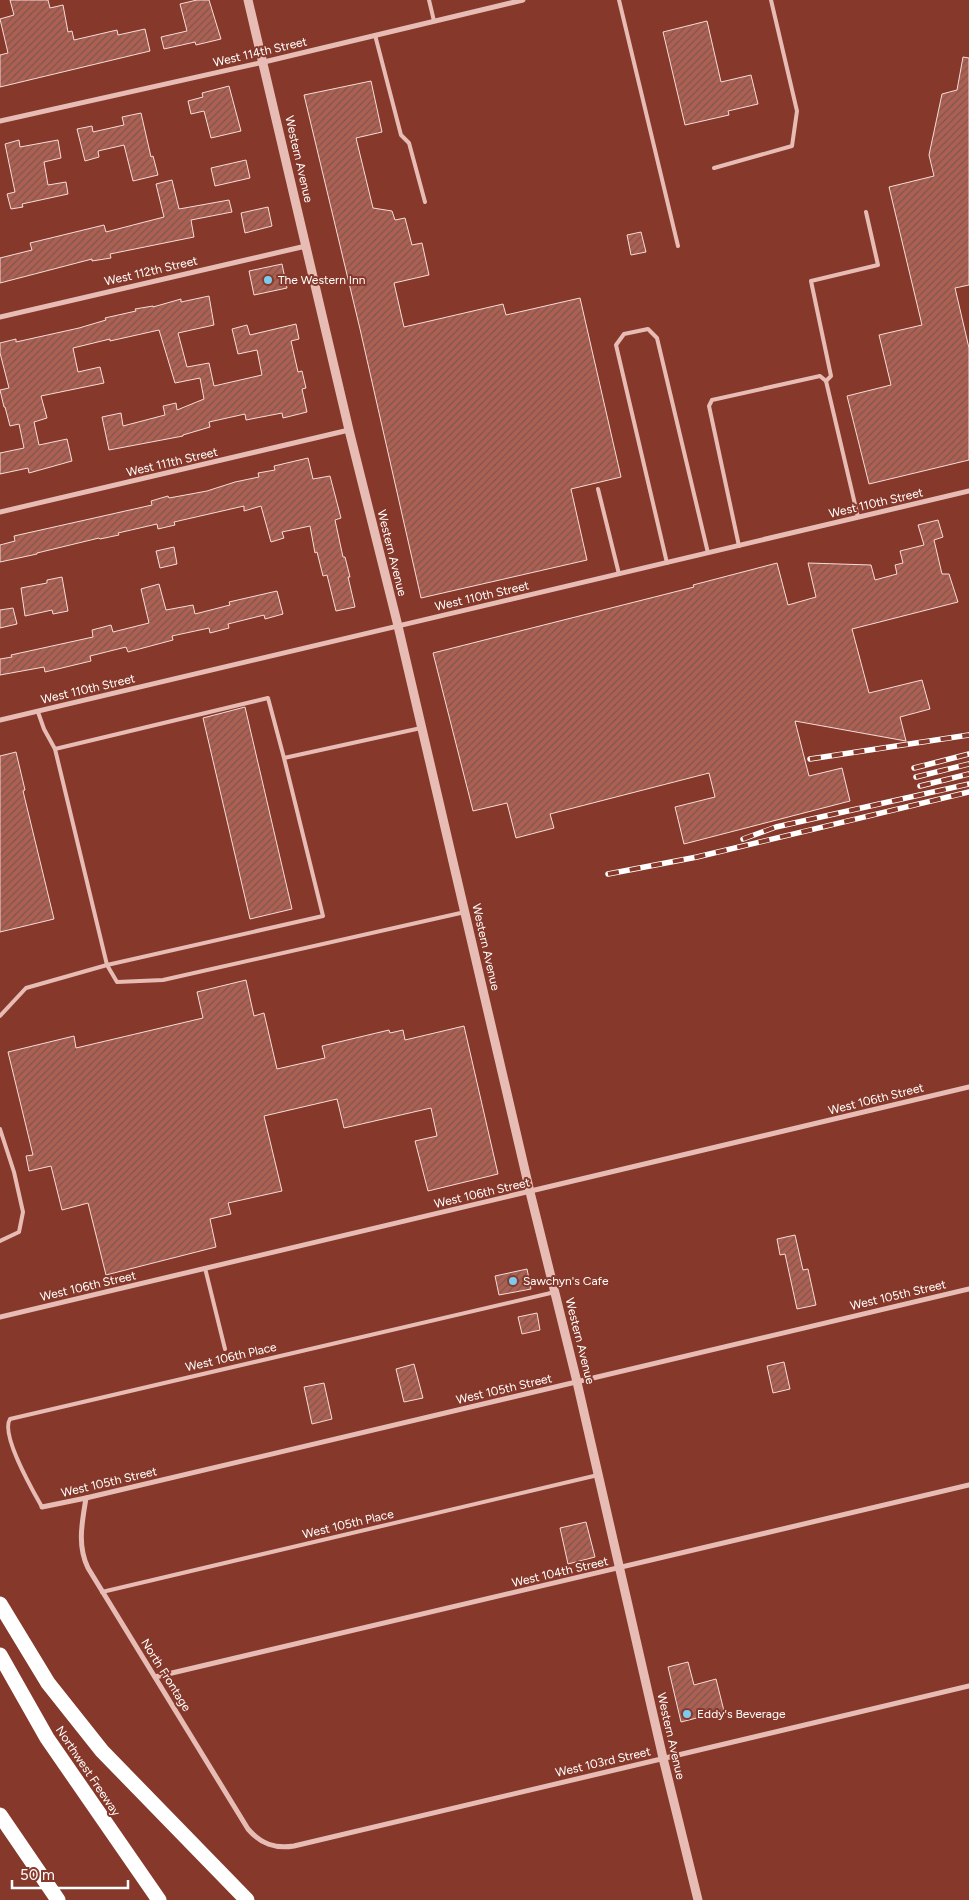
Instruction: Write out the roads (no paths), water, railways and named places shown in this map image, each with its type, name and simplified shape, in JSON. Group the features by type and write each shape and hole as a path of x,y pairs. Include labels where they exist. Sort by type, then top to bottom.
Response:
{"highway":[{"path":"0,1604 48,1683 102,1751 247,1900"},
{"name":"Northwest Freeway","path":"0,1655 47,1738 159,1900"},
{"path":"0,1815 58,1900"}],"street":[{"name":"Western Avenue","path":"248,0 349,430 398,626 530,1192 577,1382 663,1758 698,1900"},
{"name":"West 114th Street","path":"0,122 264,62 523,0"},
{"name":"West 112th Street","path":"0,317 306,246"},
{"name":"West 111th Street","path":"0,512 349,430"},
{"name":"West 110th Street","path":"0,720 969,491"},
{"name":"West 106th Street","path":"0,1317 969,1087"},
{"name":"West 105th Street","path":"42,1507 969,1289"},
{"name":"West 104th Street","path":"155,1677 969,1485"},
{"name":"North Frontage","path":"86,1498 81,1528 81,1548 88,1568 248,1829 258,1839 271,1846"},
{"name":"West 103rd Street","path":"271,1846 283,1848 294,1846 969,1686"}],"lane":[{"path":"429,0 434,21"},
{"path":"619,0 678,246"},
{"path":"714,168 792,146 797,111 771,0"},
{"path":"375,35 401,135 409,143 425,202"},
{"path":"826,382 831,376 811,281 878,265 866,212"},
{"path":"667,563 616,345 624,334 648,329 657,338 708,553"},
{"path":"740,546 709,406 712,400 820,376 826,382 858,518"},
{"path":"598,489 619,574"},
{"path":"0,1016 26,988 108,964 323,916 268,698 55,749"},
{"path":"38,712 44,729 55,749 108,964 118,982 163,980 465,912"},
{"path":"284,758 421,728"},
{"path":"0,1129 14,1172 23,1212 19,1232 0,1242"},
{"path":"205,1268 225,1349"},
{"name":"West 106th Place","path":"42,1507 6,1445 4,1429 10,1419 555,1292"},
{"name":"West 105th Place","path":"102,1592 598,1475"}],"railway":[{"path":"810,759 969,735"},
{"path":"914,768 969,754"},
{"path":"916,777 969,764"},
{"path":"920,786 969,774"},
{"path":"743,839 776,827 969,784"},
{"path":"608,874 697,857 969,792"}],"place":[{"name":"The Western Inn","path":"268,280"},
{"name":"Sawchyn's Cafe","path":"513,1281"},
{"name":"Eddy's Beverage","path":"687,1714"}]}
